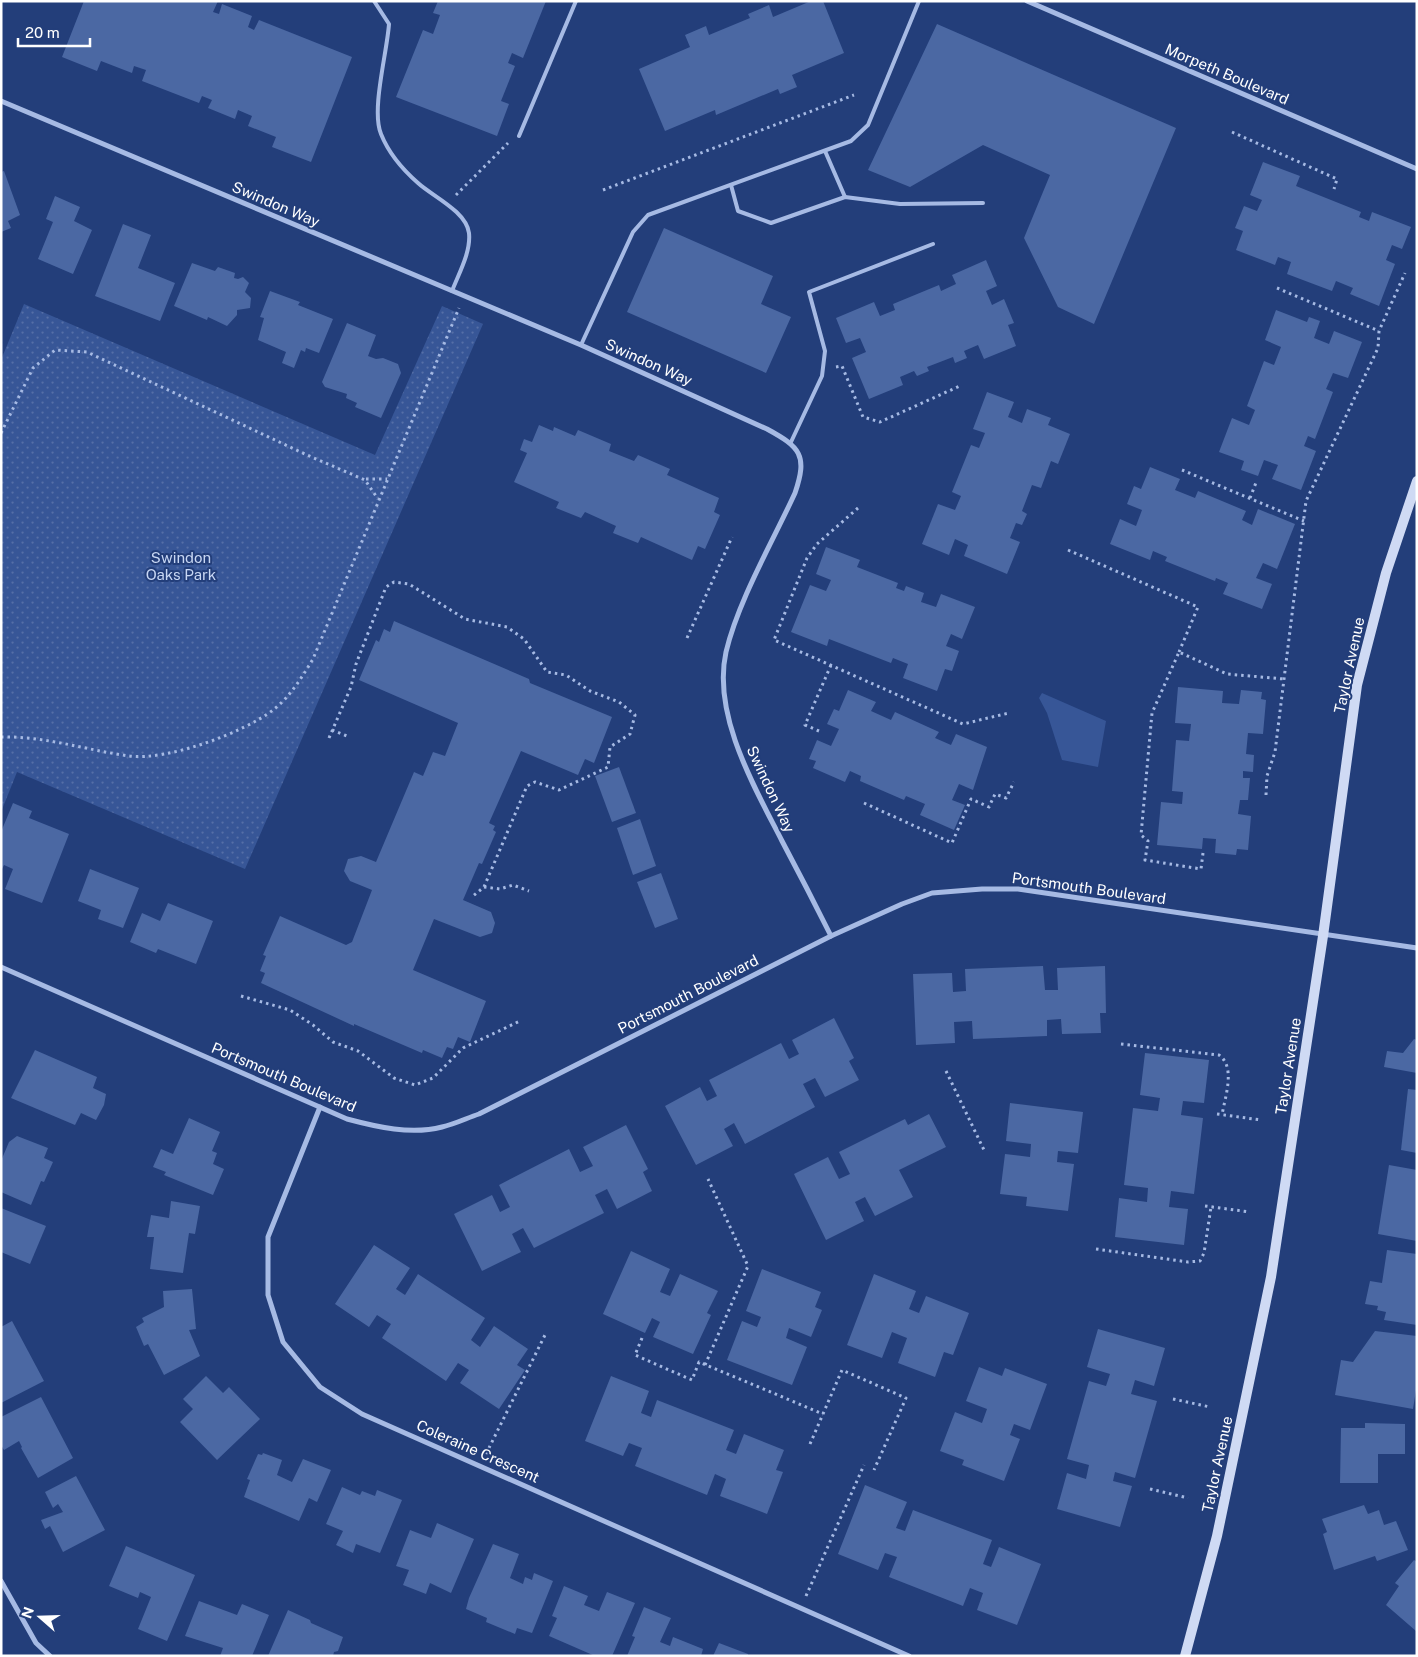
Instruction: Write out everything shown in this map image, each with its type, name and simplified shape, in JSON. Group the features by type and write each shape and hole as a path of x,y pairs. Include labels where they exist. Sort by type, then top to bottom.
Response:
{"street":[{"name":"Morpeth Boulevard","path":"1027,1 1417,169"},
{"name":"Swindon Way","path":"1,101 581,346 767,429 791,442 800,457 802,473 796,493 737,617 726,654 724,683 729,718 740,758 831,936"},
{"name":"Taylor Avenue","path":"1185,1656 1217,1536 1271,1277 1323,936 1358,685 1386,573 1417,481"},
{"name":"Portsmouth Boulevard","path":"1,967 347,1119 398,1130 442,1127 479,1114 831,936 902,904 932,893 982,889 1018,889 1323,936 1417,948"},
{"name":"Coleraine Crescent","path":"320,1107 268,1237 268,1295 283,1342 320,1388 362,1414 909,1656"},
{"path":"1,1581 36,1643 50,1656"}],"lane":[{"path":"374,1 389,24 378,99 380,132 394,159 419,184 458,213 469,232 465,259 452,291"},
{"path":"519,136 576,1"},
{"path":"581,346 633,232 648,215 851,142 868,125 919,1"},
{"path":"825,151 845,197"},
{"path":"731,185 738,211 770,223 845,197 900,204 982,203"},
{"path":"791,442 822,376 823,368 825,351 809,292 933,244"}],"path":[{"path":"603,190 854,95"},
{"path":"1232,132 1337,179 1334,189"},
{"path":"447,204 509,142 512,133 519,136"},
{"path":"1266,796 1267,776 1275,752 1306,501 1378,348 1379,331 1405,273"},
{"path":"1277,288 1379,331"},
{"path":"1,737 26,736 131,756 175,752 240,730 273,710 298,683 313,659 464,296"},
{"path":"1,433 33,368 55,350 87,352 307,455 365,480 387,479"},
{"path":"823,368 842,366 863,417 880,422 962,385"},
{"path":"1182,470 1304,521"},
{"path":"365,480 378,499"},
{"path":"1250,498 1257,480"},
{"path":"858,508 817,544 807,558 774,640 963,724 1009,713"},
{"path":"688,638 732,537"},
{"path":"1068,550 1198,607 1152,713 1141,835 1148,842 1145,860 1201,869 1203,854"},
{"path":"329,738 351,687 356,664 386,588 394,582 408,584 465,619 506,627 524,639 547,672 566,675 590,691 619,702 634,715 630,734 610,747 608,767 559,790 535,782 527,786 484,887 473,896"},
{"path":"1179,652 1226,674 1284,679"},
{"path":"819,731 805,725 830,665"},
{"path":"332,730 347,736"},
{"path":"864,803 952,843 971,800 989,807 995,794 1006,798 1014,782"},
{"path":"484,887 500,889 513,885 529,891"},
{"path":"241,996 290,1010 313,1025 333,1042 358,1051 394,1078 415,1085 433,1078 463,1048 520,1021"},
{"path":"1121,1044 1219,1055 1225,1060 1229,1069 1222,1115"},
{"path":"946,1071 984,1150"},
{"path":"1217,1114 1261,1120"},
{"path":"705,1365 748,1266 708,1178"},
{"path":"1205,1206 1250,1212"},
{"path":"1096,1248 1188,1262 1200,1261 1204,1253 1211,1207"},
{"path":"480,1466 544,1335"},
{"path":"642,1338 635,1355 692,1380 699,1362 823,1414"},
{"path":"810,1444 842,1370 906,1398 874,1470"},
{"path":"1172,1399 1210,1407"},
{"path":"801,1608 864,1465"},
{"path":"1150,1489 1188,1498"}],"green space":[{"name":"Swindon Oaks Park","path":"24,304 375,455 442,306 483,324 245,869 17,772 1,812 1,360"},
{"path":"1042,693 1106,721 1098,767 1062,760 1047,713 1039,698"}],"building":[{"path":"84,1 218,1 213,12 219,14 222,4 252,16 248,27 254,30 259,20 352,57 311,162 272,147 276,137 248,126 252,116 238,110 235,119 208,108 212,100 202,96 199,103 142,81 146,70 134,66 132,73 101,61 97,71 62,57"},
{"path":"438,1 546,1 523,58 512,53 508,63 515,66 501,101 509,104 497,136 396,97 423,30 433,34 440,15 433,13"},
{"path":"811,1 823,1 844,53 792,75 797,87 780,94 778,89 716,115 715,110 665,131 639,69 690,47 685,35 706,26 709,35 750,18 748,14 769,5 773,17"},
{"path":"937,24 1176,128 1094,324 1058,307 1024,238 1050,175 983,145 910,187 868,170"},
{"path":"1263,162 1300,176 1296,186 1361,212 1359,217 1369,221 1372,212 1411,227 1402,249 1392,245 1386,260 1395,264 1379,306 1350,294 1353,288 1336,281 1332,291 1287,274 1291,262 1278,257 1275,265 1236,250 1243,231 1235,228 1244,206 1257,211 1262,200 1250,195"},
{"path":"4,171 20,215 8,221 11,228 1,232 1,172"},
{"path":"55,196 80,207 74,221 92,230 73,274 38,259 53,222 46,219"},
{"path":"123,224 151,235 138,268 175,283 160,321 95,296"},
{"path":"664,228 773,276 761,304 791,317 766,373 627,312"},
{"path":"986,260 997,286 986,291 992,305 1004,299 1014,323 1008,325 1016,346 984,359 978,345 964,351 967,358 955,363 953,357 927,367 929,371 917,376 914,371 900,377 903,385 869,399 852,358 866,352 860,338 846,343 836,318 874,302 880,316 895,310 893,304 939,285 941,291 956,284 952,275"},
{"path":"192,263 215,271 218,267 235,273 234,278 243,277 249,283 245,292 251,298 250,308 237,310 237,315 227,326 208,317 207,320 174,306"},
{"path":"270,291 300,302 298,305 333,319 319,353 306,348 305,352 301,350 294,368 282,363 286,352 258,340 264,318 260,317"},
{"path":"1276,310 1307,322 1309,317 1320,321 1314,338 1329,344 1334,331 1362,342 1348,378 1333,373 1326,389 1333,392 1315,439 1308,436 1304,446 1316,451 1301,490 1272,479 1278,465 1264,460 1258,476 1241,470 1244,461 1219,452 1232,418 1249,425 1255,410 1247,406 1264,361 1274,365 1281,347 1265,340"},
{"path":"347,323 376,335 368,356 376,359 383,358 398,364 401,373 381,418 355,407 357,403 346,398 347,394 325,387 322,382"},
{"path":"987,392 1014,402 1008,417 1022,423 1027,409 1051,418 1048,425 1070,434 1058,464 1051,461 1041,488 1032,485 1022,511 1027,514 1022,525 1016,523 1010,538 1020,542 1007,574 964,556 968,545 955,539 949,555 922,544 938,504 955,510 961,496 952,492 971,445 979,448 985,433 973,429"},
{"path":"539,425 553,431 554,427 575,436 578,430 611,444 609,451 634,461 638,455 670,469 667,475 719,498 714,512 720,515 705,549 698,546 692,560 641,537 638,543 613,533 616,526 585,512 581,518 556,508 559,502 514,482 527,453 520,450 524,439 532,442"},
{"path":"1150,467 1180,479 1175,490 1195,498 1198,491 1246,511 1242,520 1252,525 1258,509 1295,524 1277,569 1263,563 1256,578 1272,584 1262,609 1223,594 1228,583 1216,578 1215,581 1165,561 1167,557 1153,551 1150,560 1110,544 1120,519 1136,526 1142,510 1127,504 1134,486 1141,489"},
{"path":"826,547 860,560 857,567 898,583 896,588 904,591 906,586 924,593 921,602 936,607 941,594 975,607 962,639 951,634 946,646 959,651 952,671 945,669 937,691 903,678 908,664 893,658 891,663 829,639 827,646 791,632 810,585 826,591 831,580 816,574"},
{"path":"394,621 529,679 530,683 612,717 594,763 585,759 578,775 521,751 489,823 495,826 493,830 496,832 482,864 479,863 463,900 491,912 495,923 492,933 480,937 434,919 413,970 486,1001 470,1042 458,1037 453,1049 447,1047 442,1058 423,1050 422,1053 354,1024 354,1026 261,983 265,973 260,971 266,956 263,955 280,916 346,945 352,942 372,890 350,881 344,871 348,859 361,856 376,862 414,772 423,776 433,752 445,756 458,723 359,680 376,640 379,642 384,629 390,632"},
{"path":"1178,687 1223,691 1222,703 1239,704 1241,690 1262,692 1261,699 1266,700 1263,734 1248,733 1246,754 1254,755 1253,772 1243,771 1243,778 1250,778 1248,800 1240,800 1238,814 1251,816 1248,850 1237,849 1236,855 1215,853 1216,839 1203,838 1202,849 1157,845 1161,802 1182,804 1183,792 1172,791 1176,740 1189,741 1191,724 1175,723"},
{"path":"848,690 876,702 871,711 891,720 895,712 939,732 935,738 951,745 956,734 987,747 973,790 959,784 952,800 965,805 954,830 920,815 925,804 906,796 904,800 860,781 861,776 850,771 845,782 813,768 816,761 809,759 817,740 831,746 839,729 827,724 834,709 839,711"},
{"path":"619,767 636,813 612,822 595,776"},
{"path":"13,803 32,811 29,818 69,834 42,903 5,889 13,869 4,865 1,871 1,832"},
{"path":"640,819 656,866 633,875 617,828"},
{"path":"90,869 139,888 123,928 98,919 101,910 78,901"},
{"path":"661,873 678,919 655,928 637,882"},
{"path":"168,903 213,921 196,964 158,949 156,953 130,942 142,913 160,921"},
{"path":"1043,966 1045,990 1058,990 1057,968 1105,966 1106,1013 1100,1013 1101,1033 1062,1034 1061,1019 1047,1020 1047,1036 973,1039 972,1021 954,1022 955,1043 916,1045 913,974 952,973 953,992 966,991 965,969"},
{"path":"834,1018 854,1058 849,1061 859,1080 825,1097 815,1078 803,1084 815,1107 745,1144 734,1123 724,1129 733,1146 696,1165 665,1106 700,1087 707,1101 717,1096 709,1080 781,1043 789,1059 799,1054 792,1040"},
{"path":"1414,1039 1417,1040 1417,1073 1384,1067 1387,1051 1403,1053"},
{"path":"35,1050 97,1077 93,1088 106,1094 104,1105 96,1120 81,1113 75,1125 11,1098"},
{"path":"1145,1053 1209,1060 1204,1103 1183,1101 1181,1115 1203,1118 1194,1194 1171,1191 1169,1207 1188,1209 1184,1245 1115,1237 1119,1198 1147,1202 1148,1188 1124,1185 1133,1108 1158,1111 1160,1098 1140,1095"},
{"path":"1408,1089 1417,1090 1417,1153 1401,1150"},
{"path":"1010,1103 1083,1112 1078,1153 1058,1151 1057,1162 1074,1164 1068,1211 1026,1206 1027,1197 1000,1194 1005,1154 1030,1157 1031,1144 1006,1141"},
{"path":"929,1114 946,1147 899,1170 913,1197 875,1216 865,1197 855,1202 864,1221 826,1240 794,1174 828,1157 839,1179 850,1174 839,1152 905,1119 908,1125"},
{"path":"189,1118 220,1132 212,1151 217,1153 213,1164 224,1169 213,1195 164,1175 166,1172 153,1167 161,1149 173,1154"},
{"path":"626,1125 648,1169 643,1172 652,1191 617,1209 607,1189 595,1195 604,1213 534,1248 523,1228 512,1234 521,1252 482,1271 454,1214 492,1195 500,1212 510,1207 499,1185 569,1149 580,1172 593,1166 583,1147"},
{"path":"17,1136 48,1148 44,1158 53,1162 44,1182 41,1181 31,1205 1,1192 1,1161 9,1142"},
{"path":"1389,1165 1417,1170 1417,1241 1378,1234"},
{"path":"171,1201 200,1206 195,1234 189,1233 183,1273 150,1269 154,1237 147,1237 151,1215 169,1218"},
{"path":"1,1208 46,1226 30,1264 1,1252"},
{"path":"374,1245 410,1268 396,1289 405,1295 418,1274 485,1318 471,1340 480,1347 494,1326 528,1349 517,1365 525,1370 499,1409 460,1383 469,1370 458,1363 446,1381 382,1338 391,1324 377,1315 369,1327 335,1304"},
{"path":"1387,1250 1417,1254 1417,1325 1384,1320 1386,1312 1377,1310 1378,1306 1365,1304 1370,1281 1382,1283"},
{"path":"631,1251 670,1269 660,1292 670,1296 680,1274 718,1291 707,1313 711,1315 693,1354 653,1337 660,1322 652,1318 645,1333 603,1314"},
{"path":"762,1269 821,1292 815,1307 822,1310 811,1337 789,1328 786,1338 807,1347 792,1385 727,1360 742,1321 757,1327 761,1317 746,1311"},
{"path":"874,1274 916,1291 909,1309 919,1313 926,1296 969,1313 953,1355 944,1352 935,1377 898,1363 907,1338 892,1332 882,1358 847,1345"},
{"path":"192,1289 196,1329 189,1330 200,1356 164,1375 148,1344 144,1346 136,1327 144,1322 142,1318 164,1307 163,1291"},
{"path":"12,1321 44,1381 1,1403 1,1327"},
{"path":"1098,1329 1165,1348 1154,1386 1135,1380 1131,1394 1157,1401 1135,1478 1115,1472 1113,1481 1132,1486 1120,1527 1057,1509 1067,1473 1086,1479 1089,1465 1067,1459 1089,1381 1106,1386 1110,1374 1087,1367"},
{"path":"1375,1331 1417,1336 1417,1384 1413,1409 1335,1395 1341,1360 1353,1362"},
{"path":"979,1367 1002,1376 1005,1368 1047,1384 1030,1430 1014,1424 1010,1435 1020,1439 1004,1481 962,1465 964,1460 940,1451 955,1412 982,1423 987,1409 966,1401"},
{"path":"206,1376 223,1393 229,1387 260,1419 217,1460 180,1422 193,1409 183,1399"},
{"path":"611,1376 649,1391 641,1413 651,1417 657,1400 734,1430 726,1450 736,1454 744,1434 784,1450 776,1470 783,1472 767,1514 720,1496 726,1479 715,1474 707,1495 635,1466 642,1448 629,1443 623,1456 585,1441"},
{"path":"41,1397 73,1458 38,1478 19,1441 4,1450 1,1445 1,1417"},
{"path":"1365,1423 1405,1424 1405,1454 1378,1454 1378,1483 1340,1483 1341,1428 1365,1428"},
{"path":"263,1453 282,1460 277,1475 292,1482 303,1459 331,1470 317,1502 309,1498 299,1521 244,1497 250,1480 247,1479 258,1454 262,1455"},
{"path":"76,1476 105,1530 63,1552 50,1526 45,1529 41,1520 63,1512 58,1504 53,1508 45,1492"},
{"path":"865,1485 907,1502 896,1528 905,1531 913,1510 992,1540 983,1564 991,1567 999,1547 1041,1564 1017,1625 977,1610 983,1593 970,1588 963,1606 889,1577 897,1557 885,1553 878,1570 838,1554"},
{"path":"342,1487 360,1495 362,1491 375,1496 377,1490 402,1500 380,1553 356,1544 353,1553 336,1545 343,1531 326,1524"},
{"path":"1364,1505 1368,1514 1379,1510 1384,1525 1396,1521 1408,1550 1377,1561 1375,1556 1334,1570 1323,1534 1327,1532 1322,1519"},
{"path":"437,1523 474,1539 451,1593 430,1583 426,1594 403,1585 409,1570 396,1566 410,1530 431,1538"},
{"path":"493,1544 519,1554 510,1578 523,1584 525,1577 532,1580 534,1573 553,1581 532,1633 517,1628 515,1634 486,1622 487,1618 466,1609"},
{"path":"126,1546 195,1575 167,1641 138,1629 151,1597 140,1592 138,1598 109,1586"},
{"path":"1414,1560 1417,1562 1416,1631 1386,1605 1399,1586 1395,1583"},
{"path":"564,1586 588,1596 584,1605 599,1611 607,1592 635,1603 612,1656 595,1656 549,1636 557,1618 552,1616"},
{"path":"199,1601 237,1615 242,1604 269,1615 252,1656 220,1656 223,1648 185,1636"},
{"path":"644,1607 671,1618 660,1642 670,1646 673,1637 703,1649 701,1656 627,1656 635,1637 632,1636"},
{"path":"288,1610 310,1620 311,1623 343,1637 338,1651 334,1652 333,1656 268,1656"},
{"path":"719,1643 748,1654 748,1656 713,1656"}]}
